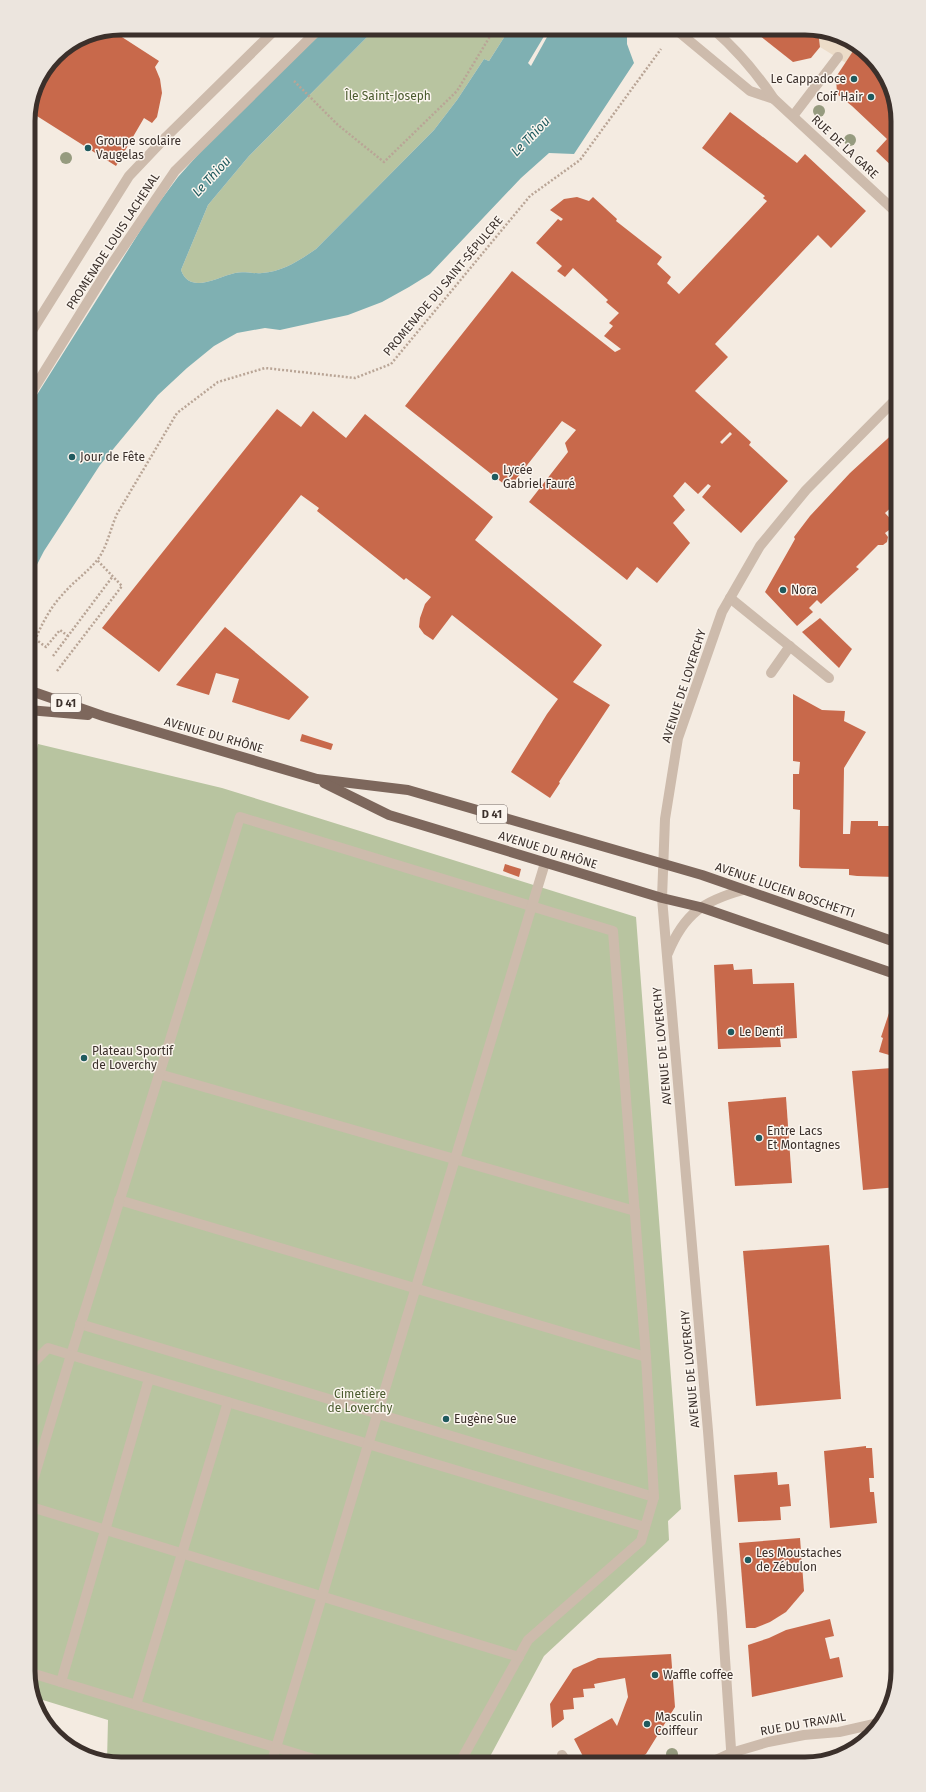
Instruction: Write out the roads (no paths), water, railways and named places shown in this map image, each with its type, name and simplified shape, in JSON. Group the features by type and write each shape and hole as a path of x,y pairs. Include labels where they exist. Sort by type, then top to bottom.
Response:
{"main road":[{"name":"AVENUE DU RHÔNE","path":"35,692 103,716 317,779 408,790 663,864"},
{"name":"AVENUE DU RHÔNE","path":"35,711 103,716"},
{"name":"AVENUE DU RHÔNE","path":"317,779 389,815 662,898"},
{"name":"AVENUE LUCIEN BOSCHETTI","path":"663,864 891,942"},
{"path":"662,898 700,907 891,972"}],"street":[{"path":"35,326 129,176 166,137 270,35"},
{"name":"PROMENADE LOUIS LACHENAL","path":"35,387 105,274 175,171 313,35"},
{"name":"RUE DE LA GARE","path":"682,35 750,91 774,99"},
{"name":"RUE DE LA GARE","path":"720,35 759,77 774,99 891,207"},
{"path":"793,116 838,57"},
{"name":"AVENUE DE LOVERCHY","path":"732,1757 692,1231 662,898 665,819 678,738 722,612 760,546 806,490 891,404"},
{"path":"730,598 829,678"},
{"path":"771,673 790,646"},
{"path":"35,1473 70,1355 240,817 613,931 646,1357 654,1496 640,1540 528,1640 463,1757"},
{"path":"272,1757 545,863"},
{"path":"667,955 677,934 688,919 700,907 720,896 742,890"},
{"path":"159,1074 635,1211"},
{"path":"120,1200 646,1357"},
{"path":"80,1324 654,1496"},
{"path":"35,1361 48,1348 645,1527"},
{"path":"61,1682 149,1379"},
{"path":"136,1705 228,1402"},
{"path":"35,1508 519,1657"},
{"path":"35,1674 306,1757"},
{"name":"RUE DU TRAVAIL","path":"723,1757 768,1742 804,1735 839,1732 873,1724"}],"water":[{"name":"Le Thiou","path":"320,35 369,35 249,156 208,205 181,270 185,277 191,282 205,282 238,272 259,273 277,270 297,261 316,249 434,130 457,100 484,59 489,61 506,35 525,35 528,37 529,35 545,35 528,63 531,66 548,35 627,35 627,44 634,63 574,154 549,153 521,178 430,274 382,302 348,315 280,330 265,328 237,333 214,346 187,368 158,395 100,465 44,551 35,568 35,398 152,212 178,177 221,129"}],"place":[{"name":"Le Cappadoce","path":"854,79"},
{"name":"Coif Hair","path":"871,97"},
{"name":"Groupe scolaire Vaugelas","path":"88,148"},
{"name":"Jour de Fête","path":"72,457"},
{"name":"Lycée Gabriel Fauré","path":"495,477"},
{"name":"Nora","path":"783,590"},
{"name":"Le Denti","path":"731,1032"},
{"name":"Plateau Sportif de Loverchy","path":"84,1058"},
{"name":"Entre Lacs Et Montagnes","path":"759,1138"},
{"name":"Eugène Sue","path":"446,1419"},
{"name":"Les Moustaches de Zébulon","path":"748,1560"},
{"name":"Waffle coffee","path":"655,1675"},
{"name":"Masculin Coiffeur","path":"647,1724"}],"park label":[{"name":"Île Saint-Joseph","path":"388,96"},
{"name":"Cimetière de Loverchy","path":"360,1401"}]}
